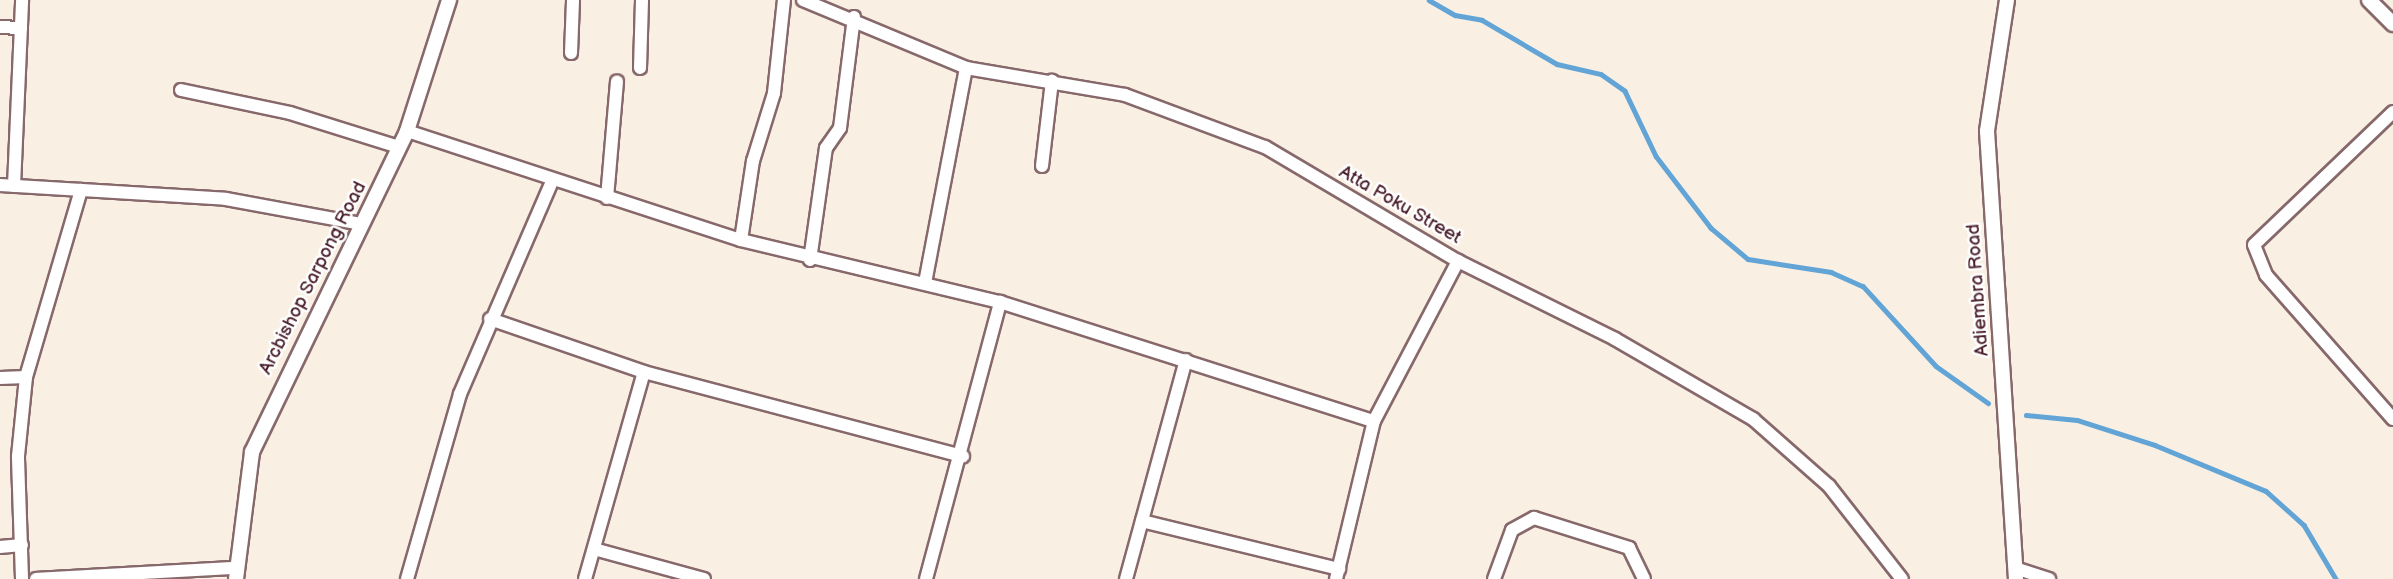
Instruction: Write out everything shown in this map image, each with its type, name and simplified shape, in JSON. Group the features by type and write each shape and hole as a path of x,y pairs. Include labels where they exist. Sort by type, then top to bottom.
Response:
{"street":[{"path":"14,186 22,0"},
{"name":"Arcbishop Sarpong Road","path":"235,573 252,452 407,131 449,0"},
{"path":"571,53 573,0"},
{"path":"640,68 642,0"},
{"path":"741,240 752,161 774,93 784,0"},
{"name":"Atta Poku Street","path":"803,0 854,17 966,68 1125,95 1246,139 1458,261 1615,339 1753,419 1829,486 1902,579"},
{"name":"Adiembra Road","path":"2007,0 1987,131 2016,573"},
{"path":"2369,0 2393,24"},
{"path":"810,260 826,148 840,128 854,17"},
{"path":"0,27 21,28"},
{"path":"925,283 966,68"},
{"path":"607,198 617,81"},
{"path":"1042,166 1052,81"},
{"path":"181,90 290,113 399,147"},
{"path":"2393,112 2254,245 2266,275 2393,419"},
{"path":"407,131 552,181 741,240 810,260 925,283 1000,302 1374,421"},
{"path":"407,579 454,409 490,319 552,181"},
{"path":"0,185 226,199 361,224"},
{"path":"22,579 18,456 26,377 81,190"},
{"path":"1142,521 1337,574 1374,421 1458,261"},
{"path":"926,579 964,456 1000,302"},
{"path":"490,319 644,372 964,456"},
{"path":"1125,579 1186,360"},
{"path":"585,579 644,372"},
{"path":"0,378 26,377"},
{"path":"1494,579 1512,530 1534,518 1629,548 1644,579"},
{"path":"0,547 22,545"},
{"path":"594,549 704,579"},
{"path":"36,579 235,573"},
{"path":"2016,573 2049,579"}],"waterway":[{"path":"1429,0 1455,15 1482,20 1557,64 1601,74 1625,91 1656,156 1711,228 1748,259 1831,272 1863,286 1936,366 1988,403"},
{"path":"2026,415 2077,420 2155,445 2266,491 2304,525 2336,579"}]}
